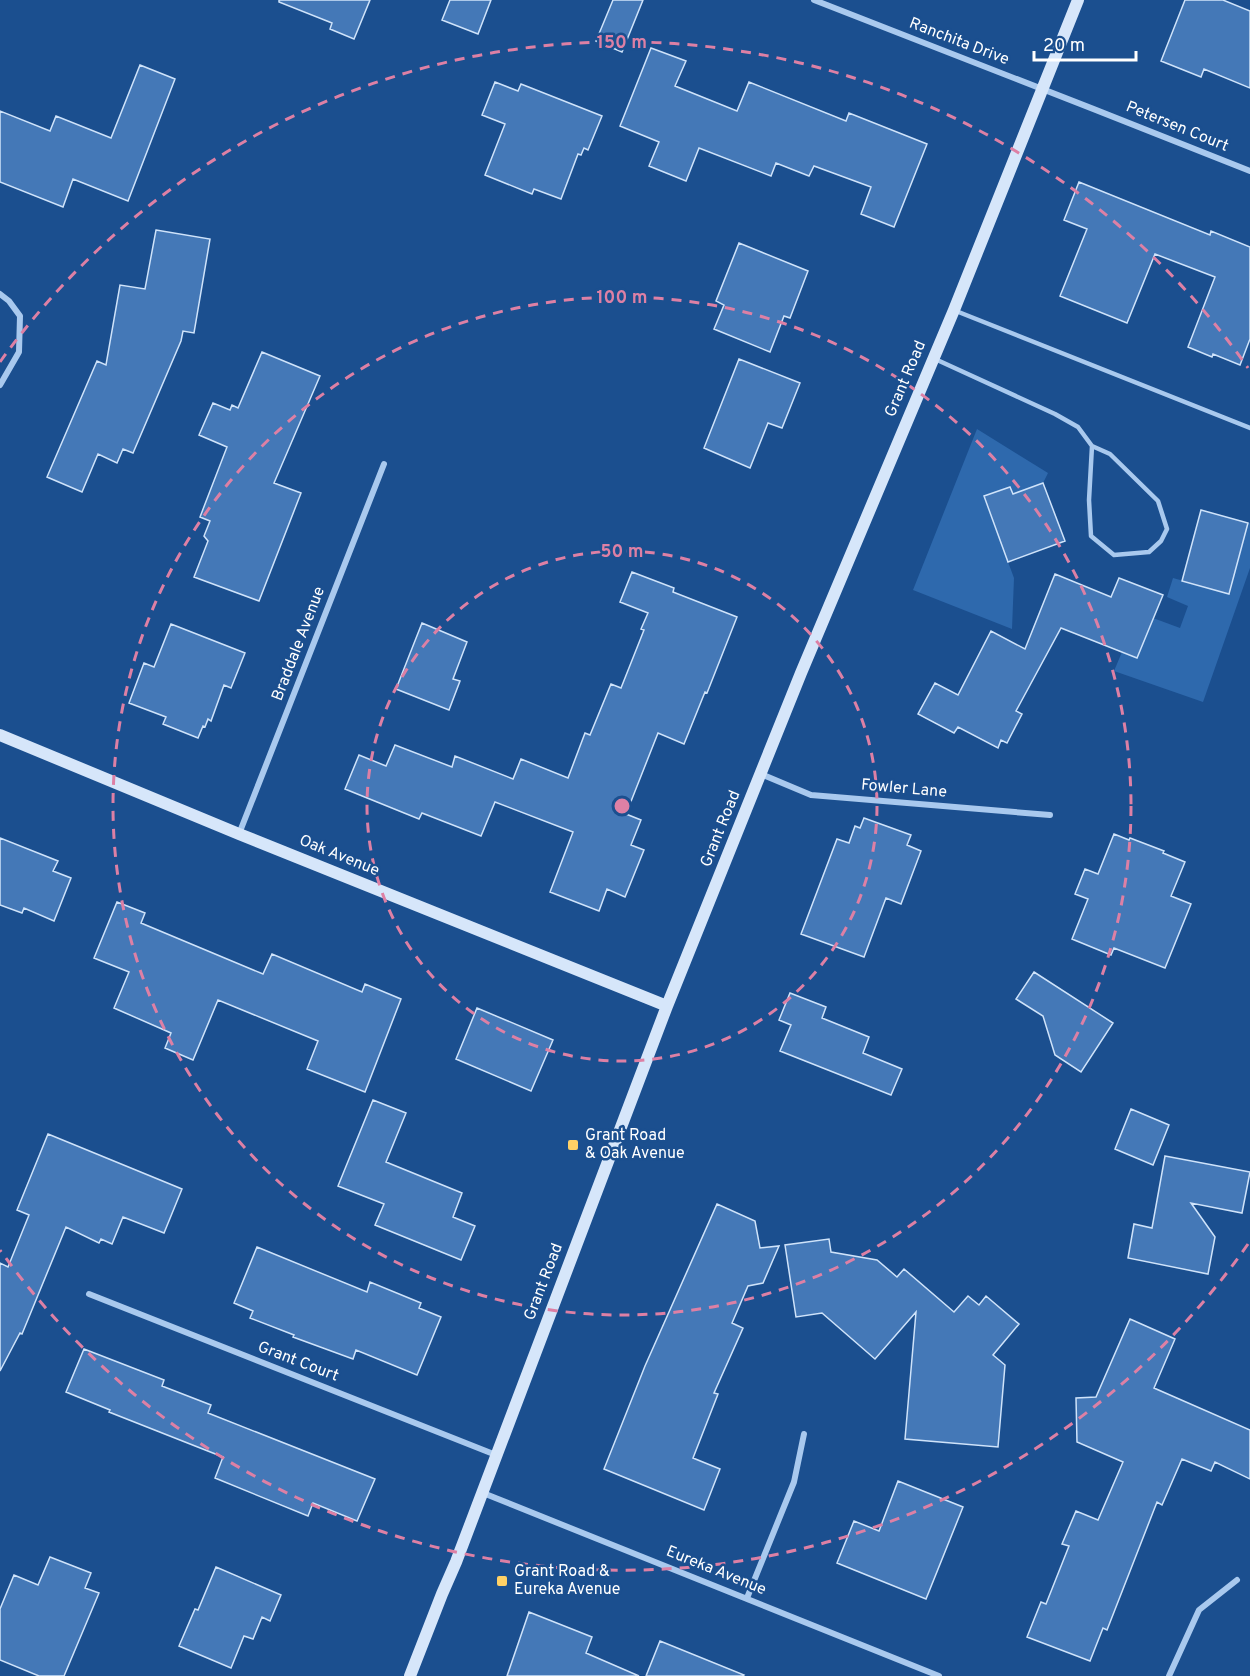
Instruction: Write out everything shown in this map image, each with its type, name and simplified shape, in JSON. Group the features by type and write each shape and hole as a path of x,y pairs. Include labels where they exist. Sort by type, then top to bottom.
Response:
{"main road":[{"name":"Grant Road","path":"410,1676 483,1493 667,1006 760,774 954,310 1078,0"},
{"name":"Oak Avenue","path":"0,735 667,1006"}],"street":[{"name":"Ranchita Drive","path":"814,0 1094,108"},
{"name":"Petersen Court","path":"1094,108 1250,171"},
{"path":"0,294 21,316 19,352 0,385"},
{"name":"Braddale Avenue","path":"239,834 384,464"},
{"name":"Fowler Lane","path":"760,774 811,795 1050,815"},
{"name":"Grant Court","path":"89,1294 497,1455"},
{"path":"747,1598 794,1482 804,1434"},
{"name":"Eureka Avenue","path":"483,1493 939,1676"},
{"path":"1169,1676 1199,1610 1237,1580"}],"lane":[{"path":"954,310 1250,428"},
{"path":"932,358 1055,414 1078,427 1092,446 1110,454 1158,501 1167,529 1161,541 1149,552 1114,555 1091,536 1089,500 1092,446"}],"shaded area":[{"path":"977,429 1048,473 1043,483 1013,494 1009,487 984,497 1014,578 1012,629 913,590"},
{"path":"1248,523 1250,523 1250,568 1203,702 1114,671 1122,652 1137,658 1153,618 1180,628 1188,606 1167,597 1173,578 1230,594 1234,577 1227,575 1240,554"}],"building":[{"path":"279,0 370,0 354,39 330,29 332,23 279,2"},
{"path":"450,0 491,0 478,34 442,20"},
{"path":"613,0 643,0 622,52 596,41"},
{"path":"1185,0 1223,0 1250,11 1250,88 1204,69 1201,77 1161,61"},
{"path":"651,48 686,61 675,86 737,111 749,82 846,121 849,113 927,144 894,227 861,214 871,187 814,166 809,176 776,163 771,176 699,148 686,181 649,166 659,142 620,126"},
{"path":"140,65 175,79 128,201 73,179 63,207 0,182 0,111 50,131 56,116 111,138"},
{"path":"495,82 518,91 521,84 602,116 588,150 584,148 581,155 578,154 561,199 534,189 532,194 485,175 505,124 482,115"},
{"path":"1079,182 1210,235 1211,231 1250,247 1250,339 1240,365 1188,347 1215,277 1155,254 1127,323 1060,296 1087,229 1064,220"},
{"path":"156,230 210,239 194,333 183,331 181,341 133,453 123,449 117,463 98,454 82,492 47,477 97,361 106,365 120,285 145,289"},
{"path":"739,243 808,271 790,318 784,316 770,352 714,329 724,305 716,301"},
{"path":"262,352 320,376 274,483 301,493 259,601 194,577 208,541 204,536 210,521 200,517 227,447 199,435 213,403 230,410 232,405 238,408"},
{"path":"739,359 800,383 782,428 768,423 750,468 704,448"},
{"path":"1043,483 1065,541 1008,562 984,496 1010,487 1013,494"},
{"path":"1201,510 1248,523 1229,594 1182,581"},
{"path":"632,572 674,588 673,592 737,617 684,744 658,733 626,814 641,820 631,845 644,850 625,897 607,889 599,911 550,892 573,832 495,802 481,836 422,813 419,819 345,789 359,755 386,766 395,745 452,767 455,756 513,779 521,759 568,778 585,733 590,735 611,684 621,688 644,630 641,629 648,613 620,602"},
{"path":"1055,574 1111,597 1119,578 1163,595 1137,658 1061,628 1016,711 1022,714 1007,743 1001,740 998,748 958,727 954,733 918,714 935,683 958,695 991,631 1025,649"},
{"path":"422,623 467,642 453,679 460,681 449,710 396,689"},
{"path":"171,624 245,653 231,688 224,685 211,721 208,719 198,738 163,724 166,717 129,703 144,663 154,667"},
{"path":"864,818 911,835 907,845 921,851 901,904 886,898 864,957 801,934 837,839 849,843 855,826 860,828"},
{"path":"1114,834 1164,851 1163,853 1185,862 1171,896 1191,904 1165,968 1114,948 1111,955 1072,939 1088,899 1075,894 1085,869 1098,874"},
{"path":"0,838 58,861 53,871 71,878 54,921 24,908 22,913 0,905"},
{"path":"117,902 145,913 141,923 263,974 272,954 362,992 365,984 401,999 365,1092 307,1069 318,1041 218,1000 193,1060 165,1048 171,1033 114,1008 129,972 94,958"},
{"path":"1034,972 1113,1023 1081,1072 1055,1055 1043,1016 1016,999"},
{"path":"790,993 826,1007 822,1018 869,1037 863,1053 902,1069 891,1095 780,1051 791,1025 779,1020"},
{"path":"477,1008 553,1040 531,1091 456,1059"},
{"path":"373,1100 406,1113 386,1162 462,1193 453,1217 475,1226 461,1260 375,1225 384,1204 338,1186"},
{"path":"1131,1109 1169,1125 1153,1165 1115,1149"},
{"path":"48,1134 182,1189 164,1233 123,1217 112,1244 101,1239 99,1243 66,1227 22,1334 20,1333 0,1371 0,1263 8,1267 29,1215 17,1210"},
{"path":"1165,1156 1250,1172 1242,1213 1191,1203 1215,1237 1208,1274 1128,1258 1134,1224 1152,1228"},
{"path":"717,1204 755,1221 760,1248 779,1246 763,1283 748,1286 732,1323 743,1328 714,1393 718,1394 693,1458 720,1469 704,1510 604,1469 645,1366"},
{"path":"829,1239 831,1252 877,1260 897,1277 904,1269 954,1312 968,1296 979,1305 986,1296 1019,1324 993,1355 1005,1365 998,1447 905,1439 916,1312 875,1359 822,1313 796,1317 785,1245"},
{"path":"257,1247 367,1292 370,1282 421,1303 419,1308 441,1317 417,1375 356,1350 353,1359 250,1318 253,1311 234,1303"},
{"path":"1130,1319 1175,1339 1154,1388 1250,1430 1250,1479 1215,1462 1211,1471 1182,1459 1162,1505 1157,1502 1107,1630 1103,1628 1090,1661 1027,1637 1041,1602 1046,1604 1069,1546 1062,1544 1076,1511 1098,1520 1123,1462 1077,1442 1076,1398 1096,1397"},
{"path":"84,1349 164,1380 162,1386 211,1405 208,1413 375,1479 357,1521 313,1503 308,1516 215,1478 223,1457 109,1412 110,1410 66,1392"},
{"path":"898,1481 963,1507 926,1599 837,1563 854,1521 879,1531"},
{"path":"50,1557 91,1573 85,1588 99,1593 64,1676 39,1676 0,1660 0,1609 14,1575 38,1585"},
{"path":"216,1567 281,1595 270,1621 262,1617 253,1639 244,1636 231,1668 179,1646 195,1609 198,1610"},
{"path":"529,1612 592,1637 586,1653 639,1676 507,1676"},
{"path":"660,1641 744,1675 646,1676"}],"place":[{"name":"Grant Road & Oak Avenue","path":"573,1145"},
{"name":"Grant Road & Eureka Avenue","path":"502,1581"}]}
